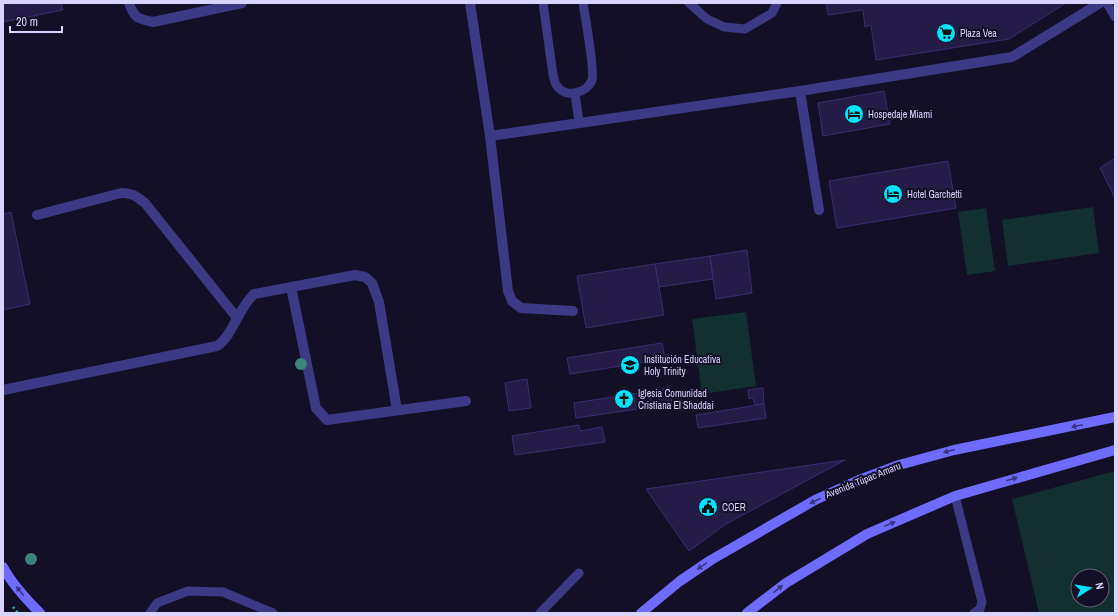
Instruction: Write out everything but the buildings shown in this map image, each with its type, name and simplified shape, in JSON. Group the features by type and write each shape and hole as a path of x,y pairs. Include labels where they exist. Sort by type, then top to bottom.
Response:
{"main road":[{"name":"Avenida Túpac Amaru","path":"642,613 680,581 711,560 815,500 859,480 899,465 954,450 1115,417"},
{"path":"747,613 786,583 867,534 955,496 1115,450"},
{"path":"3,567 26,599 40,613"}],"street":[{"path":"129,3 132,13 140,19 153,22 242,3"},
{"path":"470,3 490,136 508,291 512,301 521,308 573,311"},
{"path":"490,136 578,122 800,91 1012,56 1100,3"},
{"path":"800,91 819,210"},
{"path":"38,215 121,193 127,192 134,194 145,203 237,318"},
{"path":"3,390 216,346 225,338 248,300 254,294 355,275 365,277 372,283 379,302 397,410"},
{"path":"291,287 316,408 327,420 466,401"}],"lane":[{"path":"544,3 553,75 556,86 563,92 575,94 586,88 592,79 592,66 583,3"},
{"path":"689,3 707,19 724,26 745,29 772,13 777,3"},
{"path":"1106,3 1115,17"},
{"path":"575,94 578,122"},
{"path":"955,496 982,602 980,609 974,613"},
{"path":"540,613 579,573"},
{"path":"150,613 157,603 188,592 223,592 273,613"}],"green space":[{"path":"1093,207 1099,253 1008,266 1002,220"},
{"path":"986,208 995,271 967,275 958,212"},
{"path":"746,312 756,386 702,394 692,319"},
{"path":"1115,471 1115,613 1039,613 1012,499"}],"place":[{"name":"Plaza Vea","path":"946,33"},
{"name":"Hospedaje Miami","path":"854,114"},
{"name":"Hotel Garchetti","path":"893,194"},
{"name":"Institución Educativa Holy Trinity","path":"630,365"},
{"name":"Iglesia Comunidad Cristiana El Shaddai","path":"624,399"},
{"name":"COER","path":"708,507"}]}
